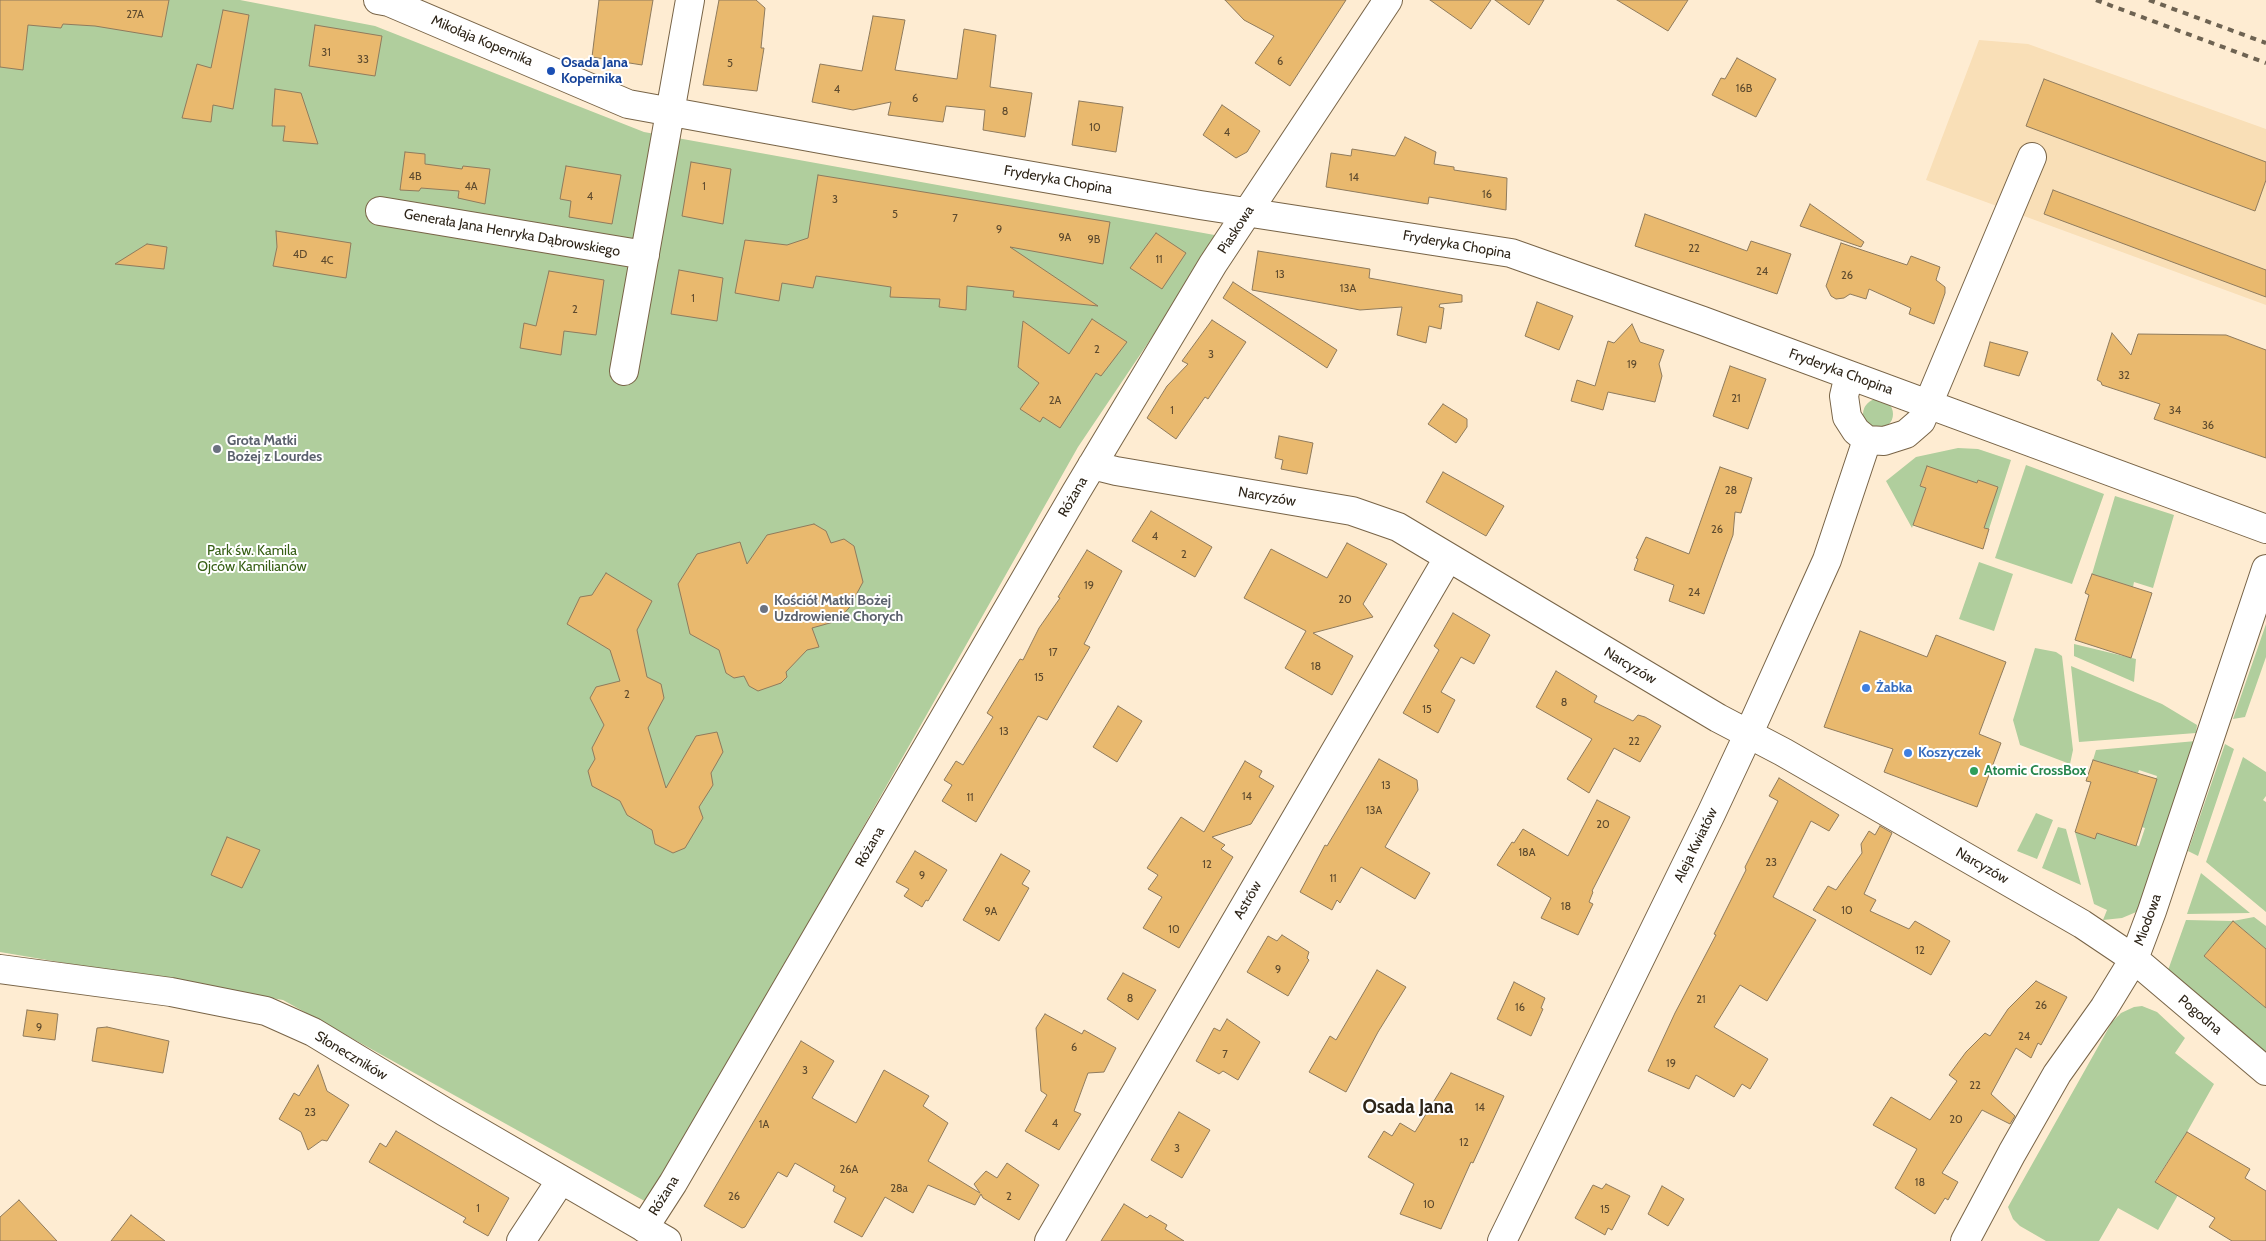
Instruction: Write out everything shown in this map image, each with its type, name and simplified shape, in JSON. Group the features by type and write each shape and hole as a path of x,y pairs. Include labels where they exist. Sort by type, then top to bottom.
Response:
{"street":[{"path":"624,371 690,0"},
{"name":"Piaskowa","path":"1092,465 1208,272 1388,0"},
{"name":"Mikołaja Kopernika","path":"385,1 628,104 671,112"},
{"name":"Fryderyka Chopina","path":"671,112 867,148 1247,212 1511,253 1929,404 2266,529"},
{"path":"1848,375 1844,396 1847,417 1856,431 1868,440 1884,441 1906,434 1921,421 2032,157"},
{"name":"Generała Jana Henryka Dąbrowskiego","path":"380,211 645,255"},
{"name":"Aleja Kwiatów","path":"1502,1241 1748,735 1827,560 1868,440"},
{"name":"Narcyzów","path":"1092,465 1116,472 1352,511 1398,527 1748,735 1783,752 2082,924 2134,959"},
{"name":"Różana","path":"656,1234 683,1166 1092,465"},
{"name":"Astrów","path":"1049,1241 1448,558"},
{"name":"Miodowa","path":"1965,1241 2057,1074 2104,1008 2134,959 2152,911 2266,569"},
{"name":"Pogodna","path":"2134,959 2266,1071"},
{"name":"Słoneczników","path":"0,969 171,992 266,1011 313,1032 561,1180 656,1234"},
{"path":"521,1241 561,1180"}],"shaded area":[{"path":"1979,40 2028,44 2266,129 2266,305 1926,180"}],"green space":[{"name":"Park św. Kamila Ojców Kamilianów","path":"0,0 240,0 375,26 644,132 1220,236 1078,447 650,1204 283,1000 0,952"},
{"path":"1878,399 1889,403 1893,414 1889,425 1878,429 1867,425 1863,414 1867,403"},
{"path":"1958,448 1978,449 2011,460 1989,529 1984,528 1997,487 1978,480 1976,486 1975,483 1927,467 1920,485 1926,488 1912,528 1886,481 1916,457"},
{"path":"2026,465 2104,494 2072,584 1995,558"},
{"path":"2115,496 2174,515 2153,588 2134,582 2133,587 2092,574"},
{"path":"1979,562 2013,574 1994,631 1959,619"},
{"path":"2266,624 2266,657 2245,717 2233,719"},
{"path":"2074,644 2136,659 2134,682 2074,656"},
{"path":"2035,648 2056,652 2062,656 2073,750 2070,764 2020,745 2013,720"},
{"path":"2071,666 2162,704 2197,725 2196,733 2079,742"},
{"path":"2196,741 2141,910 2122,918 2103,920 2107,910 2094,904 2075,832 2095,839 2097,833 2139,846 2145,828 2138,826 2143,822 2157,776 2139,770 2138,773 2093,760 2096,750"},
{"path":"2225,744 2234,749 2198,856 2188,851"},
{"path":"2243,757 2266,772 2266,796 2263,800 2266,802 2266,912 2206,862"},
{"path":"2036,813 2053,820 2037,859 2017,851"},
{"path":"2058,827 2066,829 2081,885 2042,868"},
{"path":"2201,873 2250,913 2187,914"},
{"path":"2254,917 2266,926 2266,949 2233,921"},
{"path":"2186,920 2233,921 2204,956 2266,1008 2266,1060 2167,973"},
{"path":"2142,1006 2157,1012 2185,1038 2175,1053 2214,1084 2187,1132 2155,1181 2178,1195 2158,1230 2118,1208 2099,1241 2046,1241 2020,1226 2013,1219 2008,1207 2112,1022 2121,1013 2134,1007"}],"building":[{"path":"0,0 169,0 162,37 95,26 63,24 61,28 28,25 23,70 0,67"},
{"path":"599,0 653,0 642,65 592,57"},
{"path":"719,0 756,0 765,8 761,48 764,48 757,91 703,85"},
{"path":"1225,0 1346,0 1290,86 1255,63 1274,36 1244,20"},
{"path":"1430,0 1491,0 1471,29"},
{"path":"1495,0 1544,0 1529,25"},
{"path":"1617,0 1688,0 1668,31"},
{"path":"223,10 249,15 233,109 213,105 211,122 182,118 197,64 211,68"},
{"path":"873,16 905,20 895,70 957,79 964,29 996,35 990,87 1032,93 1025,137 983,130 985,110 946,106 943,122 888,115 891,102 853,110 812,102 820,64 862,71"},
{"path":"315,25 382,36 375,76 309,66"},
{"path":"1737,58 1776,79 1756,117 1712,95 1721,78 1725,79"},
{"path":"2044,79 2266,162 2266,180 2255,211 2026,126"},
{"path":"275,89 301,93 318,144 283,141 285,126 272,126"},
{"path":"1079,101 1123,107 1116,152 1072,145"},
{"path":"1222,105 1260,131 1247,152 1236,158 1203,135"},
{"path":"1405,137 1436,152 1434,164 1454,167 1454,170 1507,178 1506,210 1429,197 1428,204 1326,187 1331,153 1351,156 1352,149 1395,156"},
{"path":"405,152 425,154 425,164 462,169 463,166 490,169 485,204 458,198 459,191 421,188 419,191 400,190"},
{"path":"691,162 731,169 723,224 682,216"},
{"path":"566,166 621,175 612,224 569,217 571,201 560,199"},
{"path":"818,175 1110,222 1103,264 1010,247 1098,306 1013,297 1014,291 967,286 966,310 939,307 940,299 890,297 891,287 816,276 813,288 782,283 779,301 735,293 745,240 787,245 808,238"},
{"path":"2053,190 2266,270 2266,297 2044,214"},
{"path":"1810,204 1864,242 1861,247 1800,226"},
{"path":"1645,214 1747,251 1751,241 1791,254 1777,294 1635,246"},
{"path":"276,231 351,243 346,278 273,266 277,247"},
{"path":"1156,233 1186,253 1162,289 1130,268"},
{"path":"1841,243 1907,265 1911,256 1940,267 1936,280 1945,287 1945,293 1934,324 1909,314 1911,308 1869,289 1866,299 1850,294 1844,298 1836,299 1831,296 1826,286"},
{"path":"147,244 167,247 164,269 115,264"},
{"path":"1258,251 1370,269 1369,278 1462,295 1462,302 1440,304 1439,307 1444,308 1441,329 1429,326 1426,343 1397,335 1402,307 1360,310 1252,290"},
{"path":"679,270 723,278 717,321 671,314"},
{"path":"549,271 604,280 596,335 564,331 561,355 520,348 524,323 536,326"},
{"path":"1233,282 1337,350 1327,368 1223,298"},
{"path":"1537,302 1573,316 1559,350 1525,336"},
{"path":"1092,319 1127,342 1101,376 1096,373 1060,428 1043,417 1040,422 1020,409 1039,383 1018,367 1023,321 1069,354"},
{"path":"1212,320 1246,342 1208,399 1205,397 1176,439 1147,418 1167,386 1188,364 1182,361"},
{"path":"1632,324 1640,342 1664,350 1659,364 1662,376 1655,402 1608,392 1603,410 1571,401 1577,380 1595,386 1608,341 1614,343"},
{"path":"2112,333 2131,355 2138,334 2226,335 2266,350 2266,458 2154,419 2160,404 2102,385 2097,380"},
{"path":"1990,342 2028,352 2019,376 1984,366"},
{"path":"1730,366 1766,379 1748,429 1713,416"},
{"path":"1443,404 1467,419 1467,427 1456,443 1428,424"},
{"path":"1279,436 1313,443 1307,474 1281,469 1283,460 1275,458"},
{"path":"1927,466 1977,483 1978,480 1998,487 1984,528 1989,529 1983,549 1913,525 1926,488 1920,486"},
{"path":"1720,467 1752,478 1741,513 1735,512 1733,535 1704,614 1669,601 1674,585 1634,570 1638,559 1636,558 1646,537 1689,554"},
{"path":"1443,472 1504,506 1486,536 1426,502"},
{"path":"1151,511 1212,547 1195,577 1132,541"},
{"name":"Kościół Matki Bożej Uzdrowienie Chorych","path":"814,524 826,531 831,543 844,539 854,546 863,582 849,608 837,621 812,628 819,647 807,650 786,672 787,677 781,683 758,691 749,686 744,676 734,678 726,673 719,650 690,634 678,584 697,554 740,542 747,564 767,535"},
{"path":"1347,543 1387,564 1363,604 1373,617 1313,633 1353,656 1332,695 1285,668 1306,631 1244,598 1271,549 1327,578"},
{"path":"1087,550 1122,571 1084,644 1090,647 1047,720 1038,716 976,822 942,801 952,785 944,780 956,761 963,765 993,717 987,713 1020,659 1023,660 1039,628 1060,598 1058,597"},
{"path":"606,573 652,601 637,630 647,677 661,684 664,698 648,728 666,788 696,736 717,732 723,752 711,773 713,785 699,807 703,818 685,848 673,853 655,844 652,830 627,815 620,801 592,786 588,771 595,759 592,748 604,725 590,698 596,687 620,681 610,650 567,624 580,597 592,595"},
{"path":"2092,574 2152,593 2131,658 2075,640 2089,595 2085,593"},
{"path":"1453,613 1490,635 1474,664 1461,657 1441,692 1455,700 1438,733 1403,713 1439,650 1434,646"},
{"path":"1860,631 1927,657 1936,635 2006,662 1979,734 2001,743 1977,807 1884,772 1893,749 1824,727"},
{"path":"1556,671 1597,696 1594,702 1633,721 1638,715 1661,726 1640,762 1614,748 1589,793 1567,779 1592,739 1536,707"},
{"path":"1118,706 1142,721 1117,762 1093,747"},
{"path":"1379,759 1417,780 1418,790 1385,847 1430,873 1415,899 1361,867 1340,903 1337,900 1332,910 1300,892 1325,845 1327,846"},
{"path":"2093,760 2157,779 2136,846 2097,833 2095,839 2075,832 2091,782 2086,781"},
{"path":"1245,761 1262,771 1259,777 1274,786 1251,824 1212,837 1225,845 1221,849 1233,857 1179,948 1143,928 1162,897 1148,889 1158,875 1147,868 1181,817 1204,832"},
{"path":"1779,778 1839,815 1829,831 1811,821 1773,897 1816,920 1767,1001 1740,985 1714,1027 1768,1059 1750,1089 1742,1084 1734,1097 1696,1075 1689,1089 1648,1071 1675,1013 1716,935 1714,934 1746,870 1745,867 1778,801 1769,796"},
{"path":"1597,800 1630,817 1592,891 1589,902 1593,904 1578,935 1541,918 1551,898 1497,865 1523,829 1568,856"},
{"path":"1880,826 1892,833 1864,894 1876,900 1870,911 1909,929 1915,921 1950,941 1931,975 1813,910 1828,886 1836,890 1862,853 1861,844 1869,831 1875,835"},
{"path":"227,837 260,850 242,888 211,875"},
{"path":"915,851 947,870 928,901 926,900 922,907 904,896 909,889 896,882"},
{"path":"1001,854 1030,871 1022,884 1029,888 999,941 963,920"},
{"path":"2233,921 2266,949 2266,1008 2204,956"},
{"path":"1282,935 1309,952 1307,958 1309,960 1288,996 1247,972 1268,936 1277,941"},
{"path":"1377,970 1406,987 1378,1032 1346,1092 1309,1072 1330,1036 1336,1040"},
{"path":"1123,973 1156,990 1138,1020 1107,999"},
{"path":"2036,981 2067,997 2041,1045 2038,1043 2031,1058 2016,1048 1991,1094 2015,1116 2010,1124 1982,1110 1942,1173 1958,1182 1948,1200 1945,1198 1935,1214 1895,1188 1917,1149 1873,1125 1891,1097 1930,1120 1957,1081 1949,1075 1966,1052 1985,1033 1990,1036 2008,1009"},
{"path":"1514,982 1545,998 1541,1008 1543,1009 1531,1036 1497,1019"},
{"path":"27,1010 58,1014 55,1040 23,1036"},
{"path":"1045,1014 1082,1034 1084,1030 1116,1048 1104,1072 1088,1073 1074,1111 1081,1114 1059,1150 1025,1131 1047,1095 1041,1091 1036,1028"},
{"path":"1227,1019 1260,1042 1238,1080 1223,1071 1219,1074 1196,1061 1214,1028 1220,1031"},
{"path":"107,1027 169,1041 163,1073 92,1061 97,1028"},
{"path":"801,1041 834,1061 812,1098 856,1123 884,1070 929,1096 923,1106 948,1123 928,1161 980,1193 974,1184 986,1171 997,1178 1007,1163 1039,1185 1019,1220 983,1198 981,1194 975,1205 928,1185 913,1213 885,1197 862,1237 834,1222 846,1198 833,1191 835,1186 795,1163 787,1177 778,1172 745,1227 742,1228 704,1206"},
{"path":"318,1065 327,1091 349,1105 327,1141 322,1140 308,1150 301,1132 279,1119 294,1093 299,1096"},
{"path":"1451,1073 1504,1096 1473,1163 1471,1162 1441,1229 1400,1214 1414,1184 1368,1157 1384,1131 1392,1136 1400,1123 1415,1132"},
{"path":"1179,1112 1210,1130 1182,1178 1151,1160"},
{"path":"396,1131 509,1198 488,1236 463,1222 466,1218 369,1162 380,1143 386,1147"},
{"path":"2187,1132 2250,1169 2245,1178 2266,1191 2266,1241 2232,1241 2209,1227 2215,1218 2155,1182"},
{"path":"1606,1184 1630,1196 1612,1230 1608,1228 1605,1235 1575,1218 1593,1185 1602,1189"},
{"path":"1662,1186 1684,1199 1668,1226 1648,1214"},
{"path":"19,1200 57,1241 0,1241 0,1217"},
{"path":"1124,1204 1147,1218 1150,1215 1167,1225 1165,1229 1184,1241 1101,1241"},
{"path":"131,1215 165,1241 111,1241"}],"railway":[{"path":"2096,0 2266,63"},
{"path":"2149,0 2266,43"}],"place":[{"name":"Osada Jana Kopernika","path":"551,71"},
{"name":"Grota Matki Bożej z Lourdes","path":"217,449"},
{"name":"Kościół Matki Bożej Uzdrowienie Chorych","path":"764,609"},
{"name":"Żabka","path":"1866,688"},
{"name":"Koszyczek","path":"1908,753"},
{"name":"Atomic CrossBox","path":"1974,771"}],"district":[{"name":"Osada Jana","path":"1408,1107"}]}
